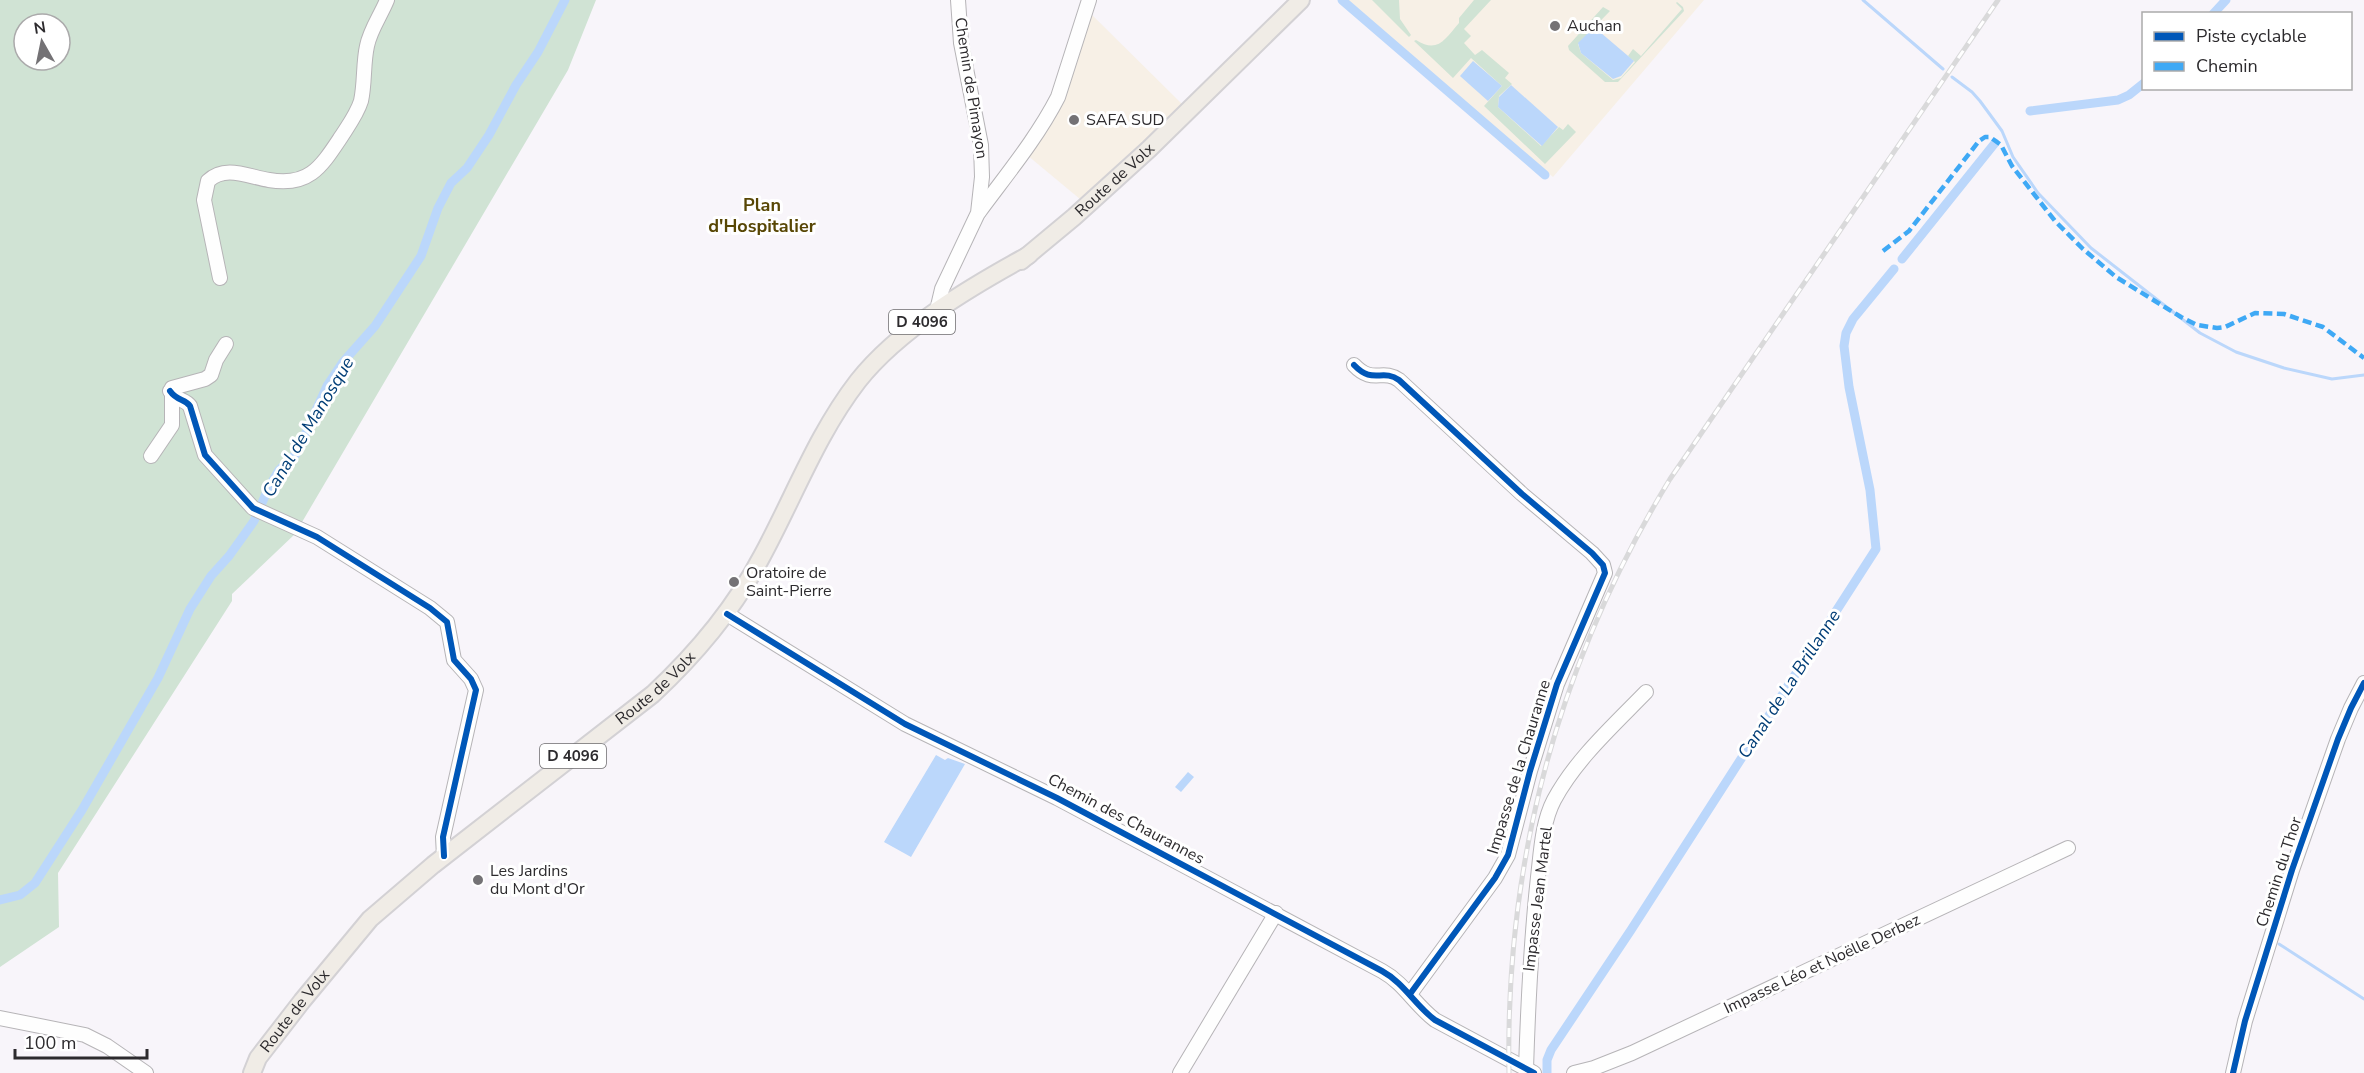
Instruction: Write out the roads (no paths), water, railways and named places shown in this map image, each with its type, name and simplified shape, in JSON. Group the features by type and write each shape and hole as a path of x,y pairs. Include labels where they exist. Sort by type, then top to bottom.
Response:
{"main road":[{"name":"Route de Volx","path":"837,414 899,350 1004,276 1074,217 1149,149 1301,0"},
{"name":"Route de Volx","path":"240,1073 255,1066 316,982 370,919 444,856 653,694 683,666 727,614 763,554 804,468 851,390 872,365 894,344 939,310 1029,255"}],"street":[{"path":"220,278 204,200 208,181 217,175 227,173 244,174 274,181 292,180 308,177 319,169 358,109 367,44 387,0"},
{"name":"Chemin de Pimayon","path":"939,310 942,289 965,245 978,213 982,177 981,145 961,43 958,0"},
{"path":"978,213 1047,118 1058,97 1089,0"},
{"path":"899,350 904,340 937,316 939,310"},
{"path":"170,391 174,387 205,379 211,375 216,360 226,344"},
{"name":"Impasse de la Chauranne","path":"1354,365 1367,376 1391,375 1399,380 1522,494 1592,553 1603,565 1605,573 1557,684 1530,771 1508,855 1495,878 1410,994"},
{"path":"151,456 172,425 170,391"},
{"path":"170,391 177,399 190,406 205,455 257,511 317,537 430,608 447,622 453,656 471,679 476,690 443,837 444,856"},
{"name":"Chemin des Chaurannes","path":"727,614 906,724 1057,798 1389,975 1435,1020 1530,1071"},
{"name":"Chemin du Thor","path":"2233,1073 2245,1021 2292,870 2338,739 2364,683"},
{"name":"Impasse Jean Martel","path":"1530,1071 1531,945 1540,860 1550,812 1558,794 1585,758 1646,692"},
{"name":"Impasse Léo et Noëlle Derbez","path":"1574,1073 1632,1053 2068,848"},
{"path":"1180,1073 1276,914"},
{"path":"0,1018 85,1035 107,1046 146,1073"}],"water":[{"path":"1594,27 1634,61 1621,76 1613,79 1581,53 1578,43"},
{"path":"1473,61 1502,86 1488,101 1460,76"},
{"path":"1511,85 1558,127 1542,146 1498,107 1499,97"},
{"path":"936,755 945,760 948,758 965,764 911,857 884,842"},
{"path":"1188,772 1194,777 1181,792 1175,787"}],"waterway":[{"name":"Canal de Manosque","path":"0,900 20,895 35,883 82,810 158,678 190,609 211,576 229,556 254,521 279,470 296,454 327,386 343,362 375,326 421,256 438,208 451,183 467,168 489,135 516,85 538,52 565,0"},
{"path":"1342,0 1545,175"},
{"path":"1863,0 1943,69"},
{"name":"Canal de La Brillanne","path":"2215,12 2226,0"},
{"path":"1952,77 1980,101 2002,131 2013,157 2038,193 2091,248 2200,333 2236,352 2284,368 2332,379 2364,375"},
{"name":"Canal de La Brillanne","path":"2030,111 2118,100 2142,85"},
{"name":"Canal de La Brillanne","path":"1902,259 1995,143"},
{"name":"Canal de La Brillanne","path":"1547,1073 1547,1060 1551,1050 1631,930 1876,549 1870,490 1849,387 1844,346 1846,333 1853,319 1894,269"},
{"path":"2279,944 2364,999"}],"railway":[{"path":"1509,1073 1510,994 1517,916 1529,839 1546,764 1569,691 1597,619 1631,548 1670,479 1998,0"}],"place":[{"name":"Auchan","path":"1555,26"},
{"name":"SAFA SUD","path":"1074,120"},
{"name":"Oratoire de Saint-Pierre","path":"734,582"},
{"name":"Les Jardins du Mont d'Or","path":"478,880"}],"district":[{"name":"Plan d'Hospitalier","path":"762,215"}]}
